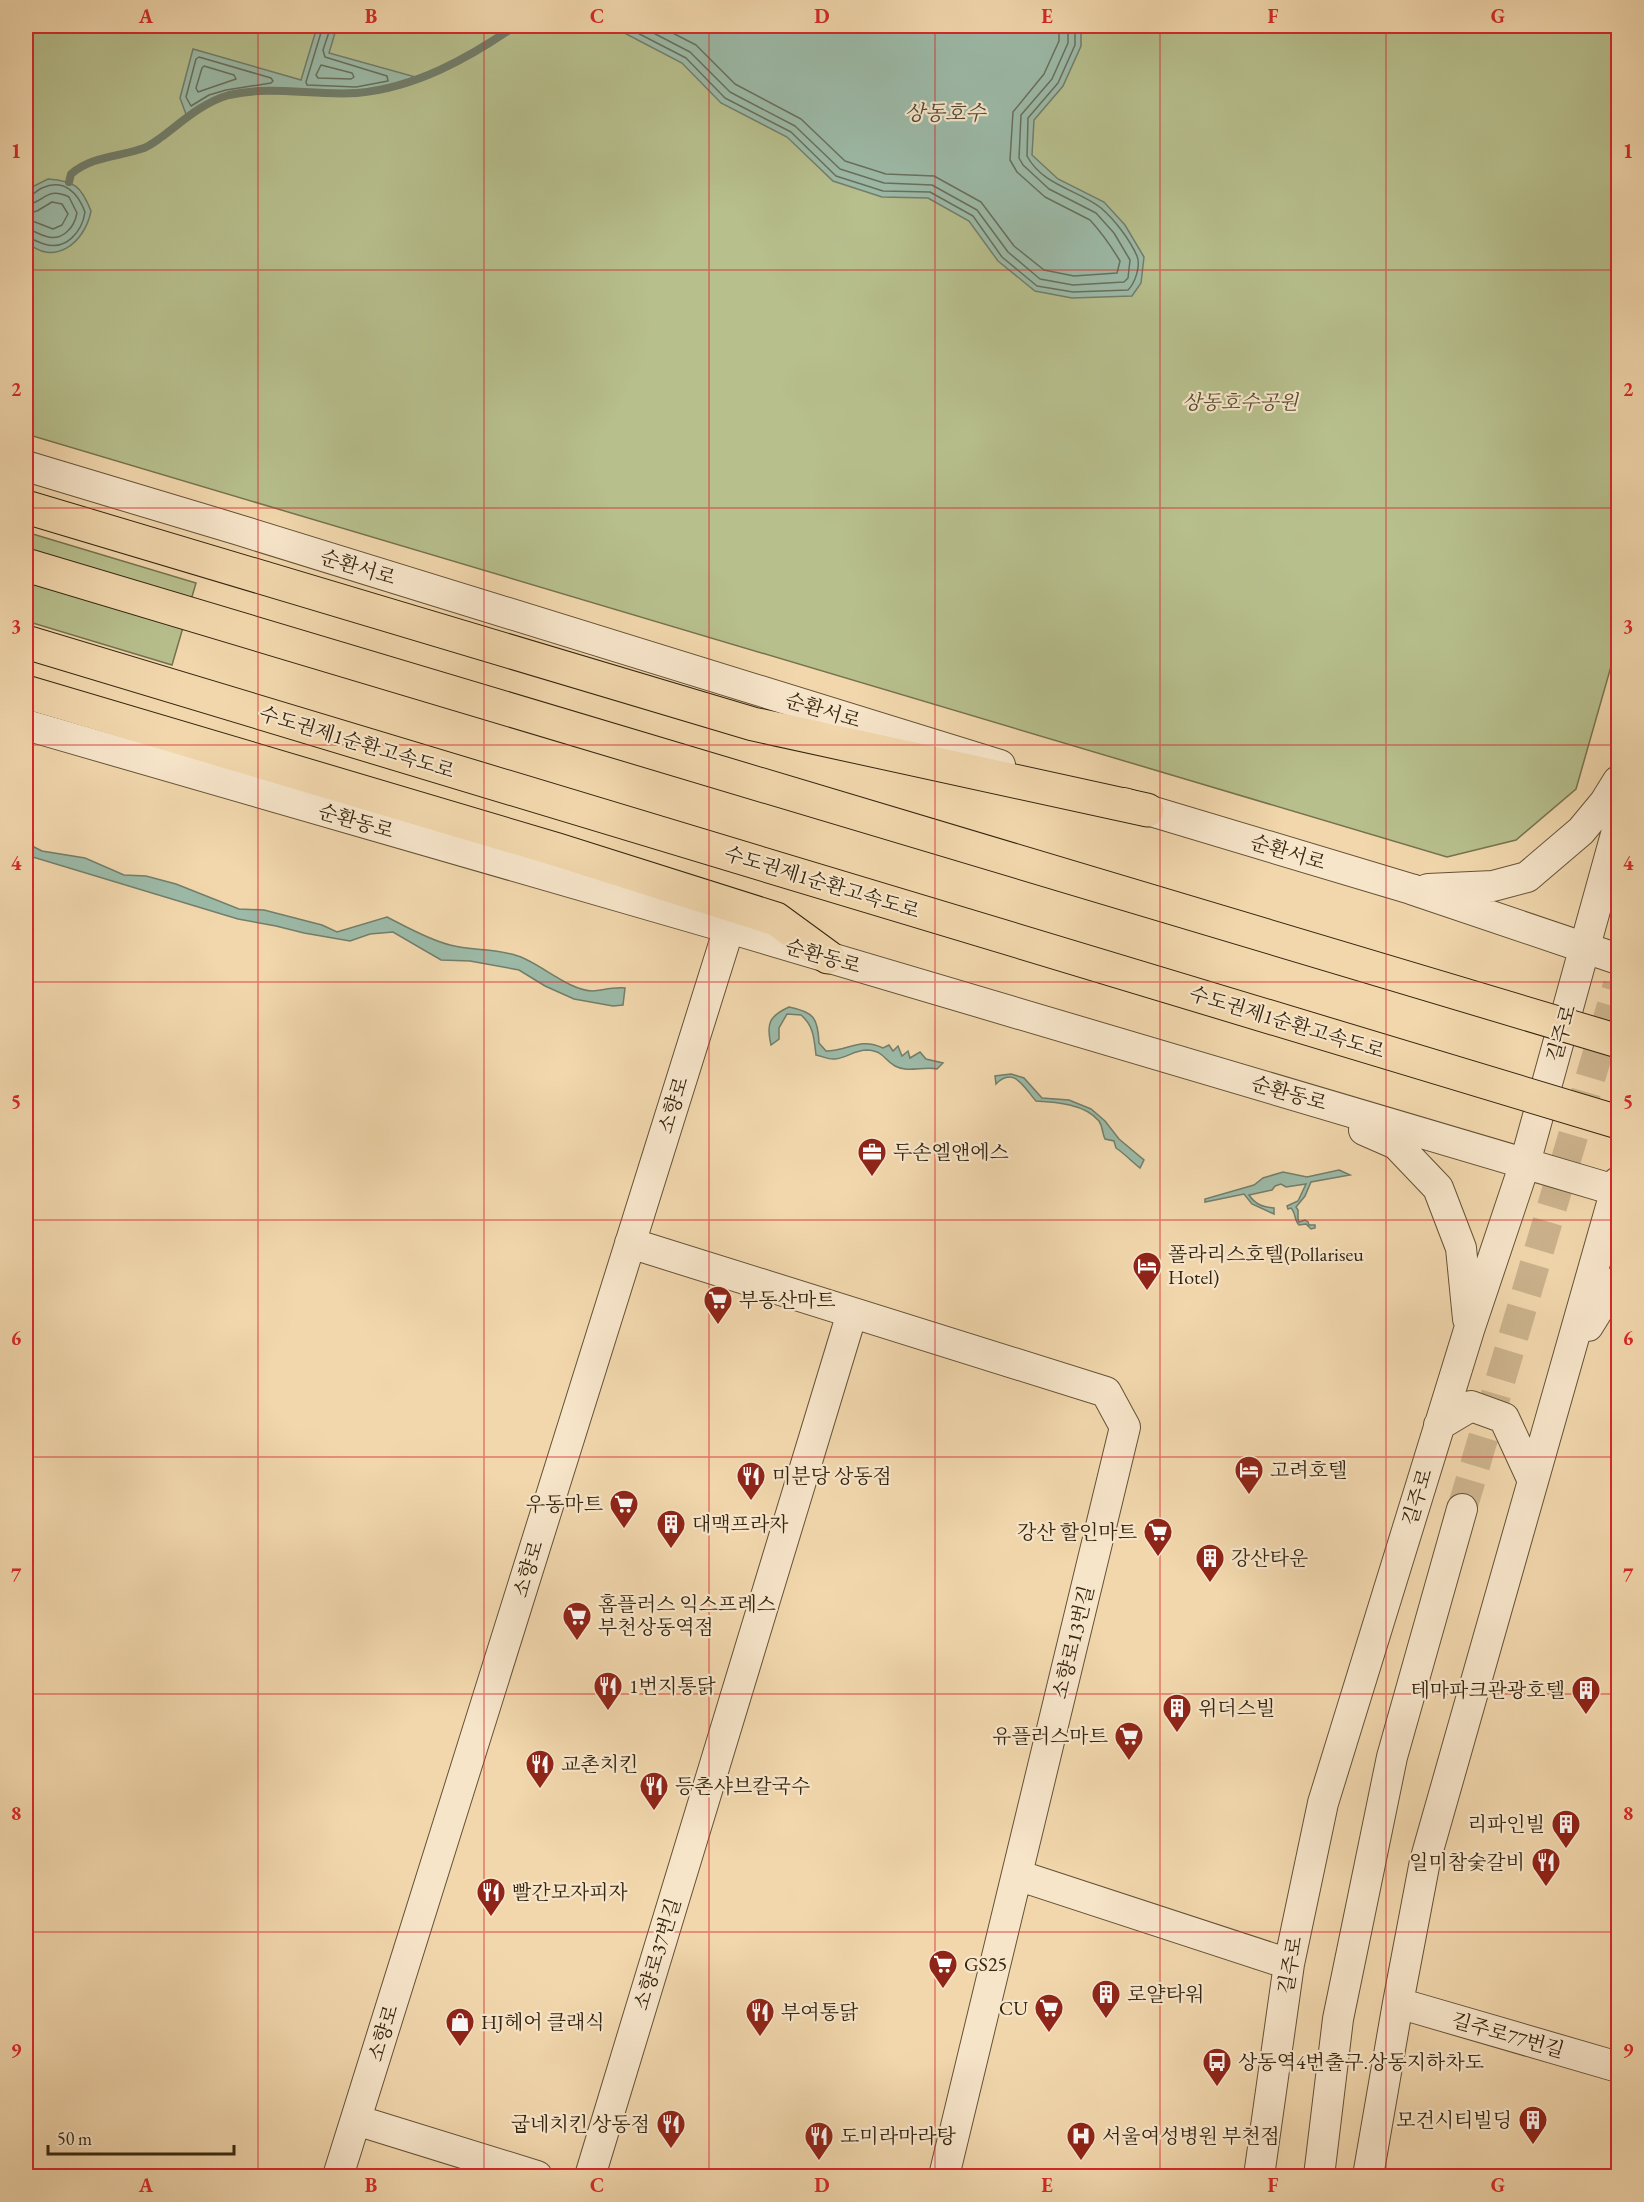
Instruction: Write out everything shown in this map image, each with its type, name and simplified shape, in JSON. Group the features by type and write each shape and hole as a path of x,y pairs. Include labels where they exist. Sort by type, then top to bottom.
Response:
{"highway":[{"path":"26,507 753,724 1147,810"},
{"path":"26,565 1618,1041"},
{"name":"수도권제1순환고속도로","path":"26,642 1618,1122"},
{"path":"26,692 558,850 776,919 828,957"}],"street":[{"name":"순환서로","path":"26,466 1411,890 1618,959"},
{"name":"순환동로","path":"26,725 729,928 1525,1163 1618,1188"},
{"path":"1411,890 1493,886 1527,877 1581,831 1605,802 1618,781"},
{"name":"길주로","path":"1259,2176 1289,1964 1323,1803 1439,1425 1525,1163 1618,827"},
{"name":"소향로","path":"338,2176 729,928"},
{"path":"1283,1092 1396,1144 1438,1188 1461,1248 1469,1330"},
{"path":"1368,2176 1425,1861 1618,1188"},
{"name":"소향로13번길","path":"630,1244 1106,1392 1125,1427 1017,1875"},
{"path":"1568,1356 1618,1281"},
{"name":"소향로37번길","path":"590,2176 852,1313"},
{"path":"1439,1425 1471,1406 1504,1418 1533,1481"},
{"path":"1319,2176 1338,2019 1392,1757 1462,1509"},
{"path":"944,2176 1017,1875 1289,1964"},
{"name":"길주로77번길","path":"1398,2003 1618,2067"},
{"path":"356,2120 537,2176"}],"green space":[{"name":"상동호수공원","path":"26,26 1618,26 1618,642 1576,789 1516,840 1447,857 26,434"},
{"path":"26,532 196,583 172,665 26,621"}],"water":[{"path":"312,26 337,26 329,53 419,78 356,93 249,92 210,102 187,117 180,98 193,49 301,80 317,27"},
{"name":"상동호수","path":"611,26 1081,26 1081,46 1063,86 1034,120 1032,155 1058,179 1104,202 1125,225 1144,257 1141,283 1132,296 1072,298 1035,291 998,261 969,221 928,198 882,197 833,181 787,137 721,103 682,63"},
{"path":"48,179 65,181 76,186 91,211 88,223 75,242 57,252 36,249 26,241 26,194 30,188"},
{"path":"26,843 42,851 85,858 124,875 146,876 176,884 239,909 264,910 322,925 337,932 387,917 417,933 458,947 518,956 574,987 584,990 625,988 623,1005 613,1006 574,999 545,986 519,970 470,961 441,960 393,932 370,934 350,941 238,919 26,855"},
{"path":"789,1007 804,1011 813,1018 816,1022 819,1043 826,1051 860,1044 883,1048 889,1045 893,1051 898,1046 902,1056 908,1051 910,1058 920,1052 926,1059 943,1063 937,1069 905,1069 895,1066 880,1054 867,1050 835,1059 816,1055 811,1028 801,1015 787,1014 779,1028 779,1039 771,1045 769,1026 771,1021 773,1017"},
{"path":"1011,1074 1024,1078 1042,1098 1069,1100 1091,1109 1105,1121 1119,1139 1144,1160 1140,1168 1116,1148 1114,1141 1105,1139 1099,1121 1093,1115 1078,1107 1036,1101 1014,1078 1002,1079 996,1084 995,1076"},
{"path":"1339,1170 1350,1175 1311,1182 1305,1196 1296,1207 1299,1222 1305,1220 1309,1225 1315,1225 1315,1228 1311,1229 1306,1224 1299,1225 1293,1210 1288,1209 1287,1206 1298,1201 1306,1184 1286,1187 1281,1184 1272,1190 1249,1195 1259,1204 1274,1208 1274,1214 1252,1204 1244,1194 1205,1202 1205,1199 1254,1185 1263,1178 1283,1172 1307,1177"}],"waterway":[{"path":"69,182 71,174 79,168 97,160 147,147 195,112 220,98 261,91 357,93 400,85 460,60 515,26"}],"tunnel":[{"path":"1462,1509 1618,985"}],"place":[{"name":"두손엘앤에스","path":"872,1178"},
{"name":"폴라리스호텔(Pollariseu Hotel)","path":"1147,1292"},
{"name":"부동산마트","path":"718,1326"},
{"name":"고려호텔","path":"1249,1496"},
{"name":"미분당 상동점","path":"751,1502"},
{"name":"우동마트","path":"624,1530"},
{"name":"대맥프라자","path":"671,1550"},
{"name":"강산 할인마트","path":"1158,1558"},
{"name":"강산타운","path":"1210,1584"},
{"name":"홈플러스 익스프레스 부천상동역점","path":"577,1642"},
{"name":"1번지통닭","path":"608,1712"},
{"name":"테마파크관광호텔","path":"1586,1716"},
{"name":"위더스빌","path":"1177,1734"},
{"name":"유플러스마트","path":"1129,1762"},
{"name":"교촌치킨","path":"540,1790"},
{"name":"등촌샤브칼국수","path":"654,1812"},
{"name":"리파인빌","path":"1566,1850"},
{"name":"일미참숯갈비","path":"1546,1888"},
{"name":"빨간모자피자","path":"491,1918"},
{"name":"GS25","path":"943,1990"},
{"name":"로얄타워","path":"1106,2020"},
{"name":"CU","path":"1049,2034"},
{"name":"부여통닭","path":"760,2038"},
{"name":"HJ헤어 클래식","path":"460,2048"},
{"name":"상동역4번출구.상동지하차도","path":"1217,2088"},
{"name":"모건시티빌딩","path":"1533,2146"},
{"name":"굽네치킨 상동점","path":"671,2150"},
{"name":"도미라마라탕","path":"819,2162"},
{"name":"서울여성병원 부천점","path":"1081,2162"}]}
